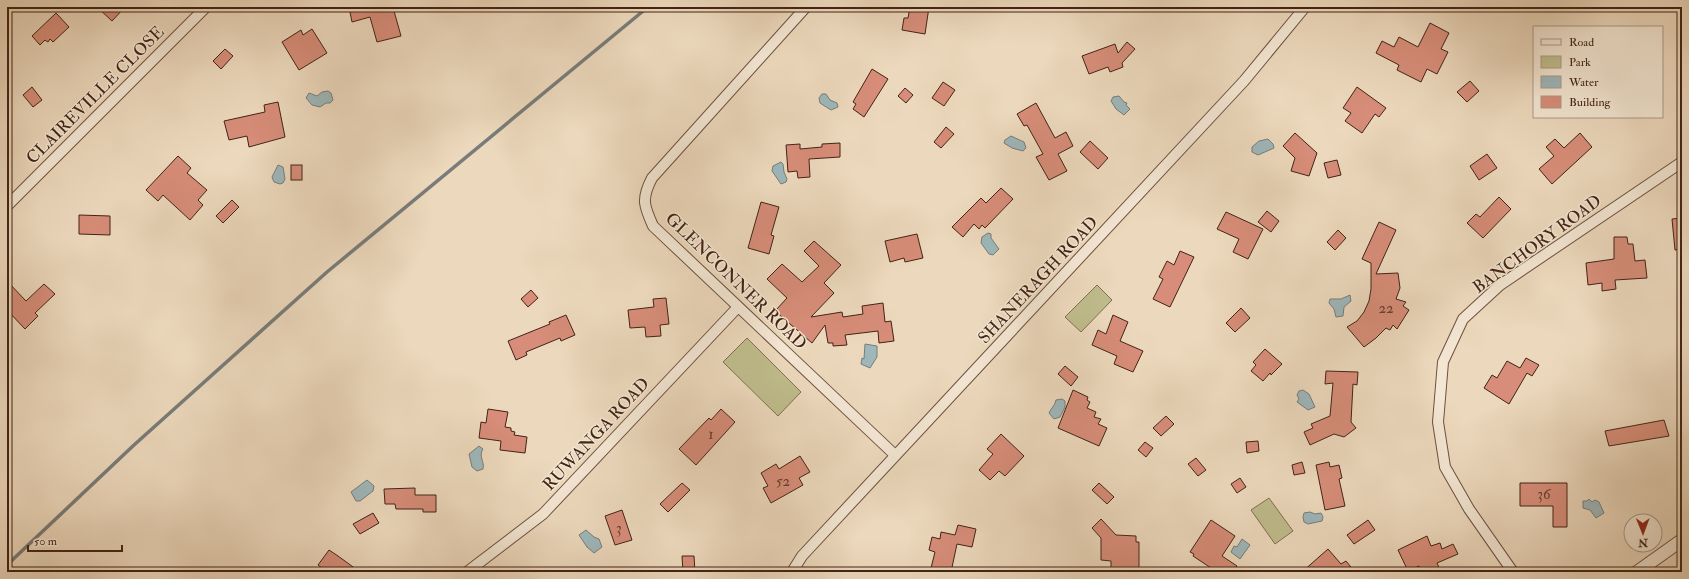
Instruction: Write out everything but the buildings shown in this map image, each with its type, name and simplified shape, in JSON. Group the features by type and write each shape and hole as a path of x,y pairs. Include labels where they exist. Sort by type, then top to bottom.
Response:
{"street":[{"name":"CLAIREVILLE CLOSE","path":"7,206 206,7"},
{"name":"GLENCONNER ROAD","path":"806,7 652,178 645,191 644,207 653,226 895,454"},
{"name":"SHANERAGH ROAD","path":"792,572 802,556 895,454 968,380 1244,81 1305,7"},
{"name":"BANCHORY ROAD","path":"1513,572 1469,509 1445,467 1438,422 1443,362 1463,319 1500,286 1682,162"},
{"name":"RUWANGA ROAD","path":"467,572 543,514 738,307"},
{"path":"1636,572 1682,540"}],"green space":[{"path":"1097,285 1112,300 1081,332 1065,317"},
{"path":"747,338 801,392 778,416 723,362"},
{"path":"1269,498 1293,531 1275,544 1251,510"}],"water":[{"path":"328,91 331,93 333,100 330,103 326,103 320,107 312,105 306,98 309,93 317,96 322,92"},
{"path":"822,94 826,94 830,100 837,103 838,107 831,110 820,103 819,98"},
{"path":"1119,96 1124,102 1127,103 1126,105 1130,109 1124,115 1116,109 1111,101 1113,97"},
{"path":"1011,136 1024,142 1026,148 1023,151 1012,148 1004,143 1005,140"},
{"path":"1268,139 1273,144 1274,148 1258,155 1252,152 1252,147 1259,141"},
{"path":"781,162 783,164 787,179 786,182 781,184 772,171 773,166"},
{"path":"278,165 283,167 285,179 283,183 280,184 274,182 272,177"},
{"path":"988,233 991,234 991,238 999,249 993,255 989,254 981,243 982,237"},
{"path":"1350,295 1351,301 1344,307 1343,316 1336,317 1334,309 1329,303 1330,299 1341,299"},
{"path":"865,344 877,346 877,357 870,368 861,364 862,358 864,359"},
{"path":"1303,390 1309,394 1315,407 1308,410 1297,402 1299,399 1297,395 1299,391"},
{"path":"1062,399 1065,401 1065,407 1060,417 1054,419 1049,413 1056,400"},
{"path":"479,446 483,449 481,454 483,469 477,471 472,467 469,454"},
{"path":"367,480 374,486 373,491 360,501 356,501 351,492"},
{"path":"1589,499 1592,502 1595,500 1599,502 1604,513 1596,518 1590,510 1583,508 1583,501 1587,501"},
{"path":"1310,512 1315,514 1321,513 1323,517 1322,521 1308,524 1304,522 1304,513"},
{"path":"586,530 594,537 599,539 602,547 594,553 587,547 579,535"},
{"path":"1242,539 1250,545 1240,559 1231,552 1234,546 1237,547"}],"waterway":[{"path":"7,565 134,445 327,272 648,7"}]}
